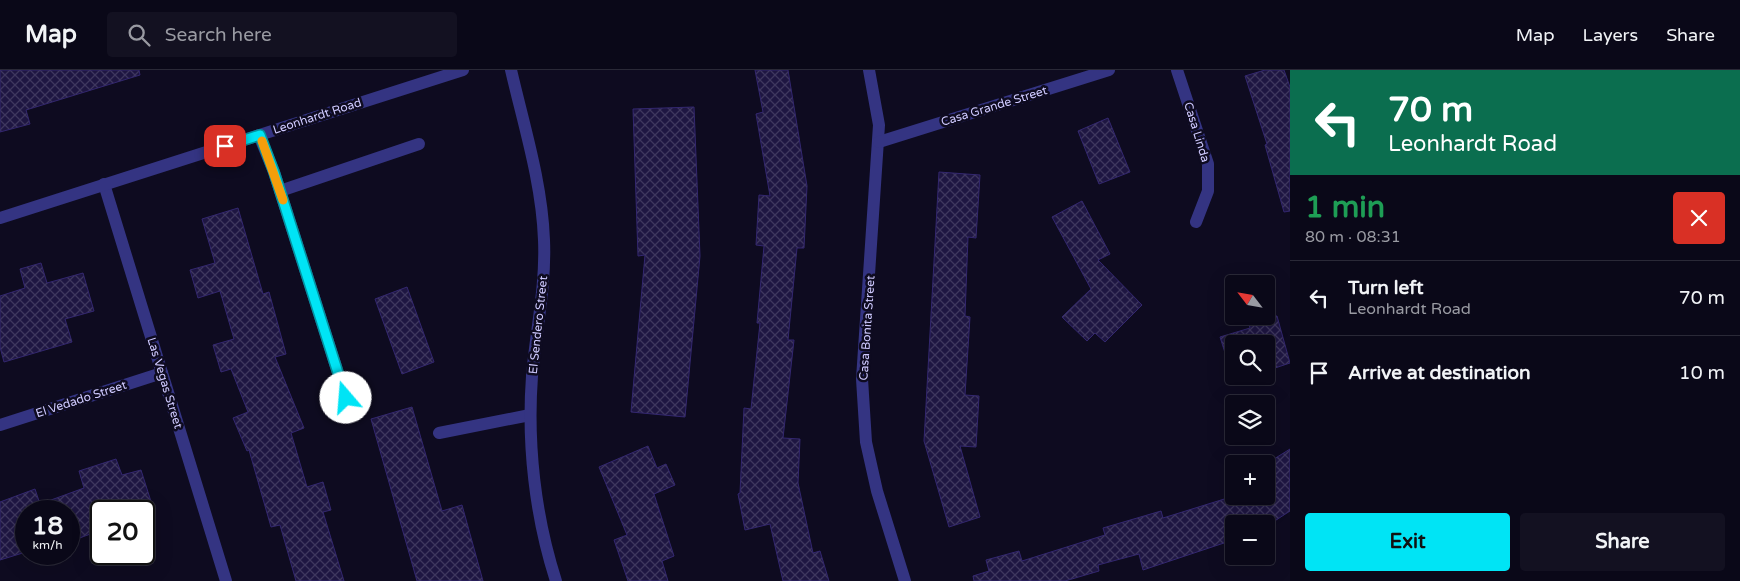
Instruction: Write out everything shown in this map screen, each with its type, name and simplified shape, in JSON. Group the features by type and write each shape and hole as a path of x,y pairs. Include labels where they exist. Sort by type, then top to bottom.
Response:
{"street":[{"name":"Leonhardt Road","path":"0,218 463,70"},
{"name":"El Sendero Street","path":"511,70 541,202 544,278 532,374 530,415 535,488 556,581"},
{"name":"Casa Bonita Street","path":"869,70 875,97 879,142 862,379 866,442 877,490 905,581"},
{"name":"Casa Grande Street","path":"879,142 1109,70"},
{"name":"Casa Linda","path":"1177,70 1208,164 1208,191 1196,222"},
{"path":"260,135 280,191 346,398"},
{"path":"280,191 419,144"},
{"name":"Las Vegas Street","path":"104,184 226,581"},
{"name":"El Vedado Street","path":"0,425 162,373"},
{"path":"439,433 530,415"}],"building":[{"path":"0,70 139,70 140,75 26,110 30,124 0,132"},
{"path":"755,70 788,70 807,186 804,248 797,248 788,340 794,340 783,438 800,439 798,483 813,553 820,551 829,581 783,581 770,524 745,530 738,494 740,493 744,408 751,409 760,323 757,323 764,246 756,245 759,195 770,196 756,114 763,112"},
{"path":"1265,70 1284,70 1290,87 1290,211 1284,212 1265,145 1267,144 1245,76"},
{"path":"694,107 700,256 685,417 631,412 645,255 638,256 633,109"},
{"path":"1108,118 1130,172 1099,184 1078,131"},
{"path":"939,172 980,175 976,238 968,237 965,316 970,317 965,395 979,396 976,447 960,446 980,517 949,527 924,441"},
{"path":"1082,201 1110,254 1098,260 1142,305 1105,342 1095,333 1087,341 1062,317 1091,289 1052,217"},
{"path":"238,208 263,294 269,292 286,354 275,357 304,428 291,433 307,487 323,482 331,510 323,512 344,581 296,581 280,525 271,527 249,450 247,451 233,418 248,412 231,369 221,372 213,345 234,339 220,291 198,298 190,270 215,263 202,219"},
{"path":"41,263 47,283 83,273 94,311 65,319 72,342 4,362 0,347 0,296 25,288 20,269"},
{"path":"407,287 434,362 402,374 375,299"},
{"path":"1275,316 1277,316 1290,363 1275,368 1275,335 1227,335 1250,328 1249,325 1275,325"},
{"path":"1225,336 1225,353 1220,337"},
{"path":"412,407 442,511 462,505 483,581 417,581 371,419"},
{"path":"648,446 657,468 666,464 675,485 654,494 674,556 662,561 668,581 628,581 614,540 627,535 599,467"},
{"path":"1290,449 1290,511 1275,521 1275,515 1225,515 1225,543 1143,570 1139,554 1098,565 1099,571 1065,581 974,581 973,576 989,571 986,560 1019,551 1022,561 1105,535 1103,528 1161,511 1163,518 1225,499 1225,505 1275,505 1275,458"},
{"path":"116,459 122,475 141,470 151,500 90,500 90,534 80,538 80,500 51,500 84,488 79,471"},
{"path":"35,489 39,500 15,500 15,555 0,560 0,502"}],"slow traffic":[{"path":"262,141 283,200"}],"route":[{"path":"225,146 260,135 274,172 346,398"}]}
